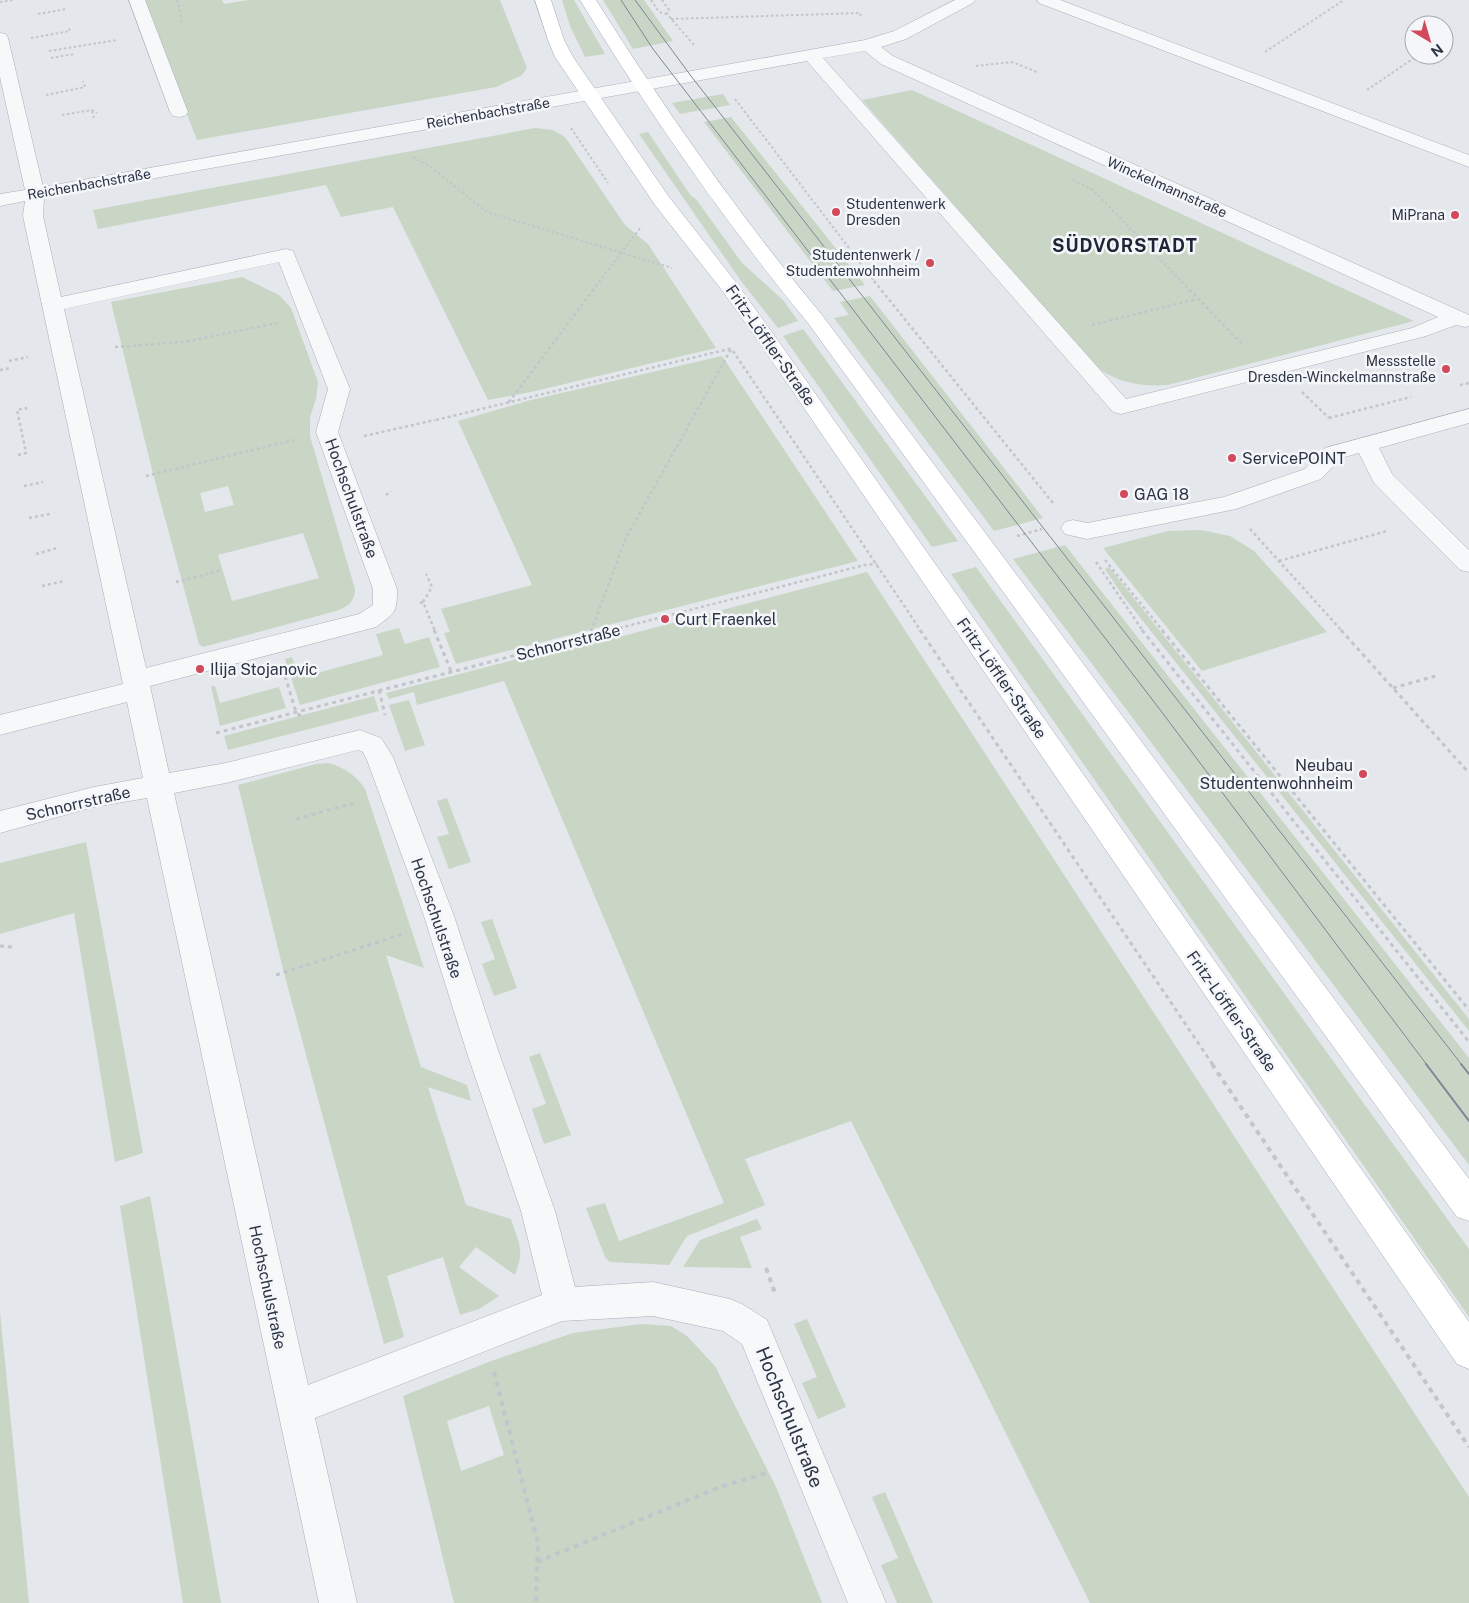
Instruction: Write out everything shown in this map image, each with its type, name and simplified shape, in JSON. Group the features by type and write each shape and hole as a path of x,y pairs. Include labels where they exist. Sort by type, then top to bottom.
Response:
{"main road":[{"name":"Fritz-Löffler-Straße","path":"544,0 556,40 564,58 589,95 662,201 728,284 1469,1352"},
{"path":"588,0 641,86 685,150 778,275 815,319 1469,1206"}],"street":[{"path":"137,0 179,112"},
{"name":"Reichenbachstraße","path":"0,200 641,86 810,54 868,46 900,35 967,0"},
{"path":"1046,0 1469,161"},
{"name":"Hochschulstraße","path":"0,38 2,59 35,194 34,216 53,305 338,1603"},
{"name":"Winckelmannstraße","path":"868,46 887,60 1463,320"},
{"path":"810,54 1121,407 1463,320"},
{"name":"Hochschulstraße","path":"53,305 286,256 308,315 339,388 330,438 385,590 385,608"},
{"path":"1073,528 1086,531 1228,504 1313,474 1334,453 1469,416"},
{"path":"1366,444 1382,478 1469,564"},
{"path":"0,725 276,644 367,621 385,608"},
{"name":"Hochschulstraße","path":"157,785 226,773 360,740 372,745 380,757 440,921 483,1053 538,1211 562,1304"},
{"name":"Schnorrstraße","path":"0,822 94,797 157,785"},
{"name":"Hochschulstraße","path":"294,1408 562,1304 653,1299 730,1316 755,1332 867,1603"}],"path":[{"path":"0,2 13,0"},
{"path":"651,0 659,12 667,14 671,18 717,72 742,108 864,268 1073,528 1138,626 1469,1042"},
{"path":"662,0 669,10 667,14"},
{"path":"1235,72 1344,0"},
{"path":"38,14 67,9"},
{"path":"671,18 860,13"},
{"path":"44,35 70,31 68,27"},
{"path":"49,51 150,34"},
{"path":"51,58 75,54"},
{"path":"937,83 966,67 1012,62 1037,72 1035,73"},
{"path":"1338,111 1404,65"},
{"path":"59,93 86,88 83,81"},
{"path":"62,115 92,110 97,113"},
{"path":"92,110 94,118"},
{"path":"407,153 428,166 487,212 680,270"},
{"path":"1073,180 1093,190 1268,370"},
{"path":"509,402 570,324 620,253 641,227 649,233"},
{"path":"1057,334 1198,299"},
{"path":"115,347 184,342 217,337 308,315"},
{"path":"726,341 1469,1446"},
{"path":"146,476 330,438 435,420 731,348"},
{"path":"589,637 626,538 731,348"},
{"path":"0,370 11,368"},
{"path":"1460,385 1469,383"},
{"path":"1329,418 1413,397"},
{"path":"18,455 26,453 17,410 27,408"},
{"path":"24,486 43,482"},
{"path":"1228,504 1469,773"},
{"path":"29,518 50,514"},
{"path":"1073,528 1112,568 1469,1010"},
{"path":"1279,561 1393,529"},
{"path":"36,554 57,548"},
{"name":"Schnorrstraße","path":"216,733 856,568 876,564 921,561"},
{"path":"176,582 222,570"},
{"path":"423,602 432,587 426,574"},
{"path":"42,586 64,581"},
{"path":"385,608 423,602"},
{"path":"423,602 451,671"},
{"path":"276,644 296,712 334,745"},
{"path":"1393,688 1439,675"},
{"path":"276,976 440,921"},
{"path":"0,946 12,947"},
{"path":"483,1335 538,1543 536,1603"},
{"path":"537,1562 720,1487 808,1460"}],"green space":[{"path":"142,0 222,0 224,4 249,0 500,0 527,68 522,75 496,87 197,140"},
{"path":"562,0 574,0 605,54 585,57 570,26"},
{"path":"603,0 644,0 673,41 633,49"},
{"path":"912,90 1414,321 1168,385 1140,385 1115,378 1098,369 862,100"},
{"path":"723,94 730,105 680,114 672,103"},
{"path":"731,117 865,285 833,291 704,122"},
{"path":"535,128 553,130 565,137 625,225 648,244 716,348 531,392 488,400 393,207 341,217 326,185 98,229 93,210"},
{"path":"648,132 691,196 696,199 742,263 783,300 798,321 778,328 741,281 639,134"},
{"path":"242,277 279,295 291,308 318,382 316,399 310,417 310,436 355,589 354,597 347,606 336,611 203,647 199,644 153,474 111,302","holes":["228,486 234,505 205,512 200,493","303,533 319,578 232,601 218,555"]},
{"path":"870,296 1043,518 994,531 834,318 849,315 840,302"},
{"path":"803,329 958,541 932,547 783,336"},
{"path":"722,356 858,561 456,664 444,633 450,632 441,609 532,585 458,421 531,400"},
{"path":"1201,530 1230,536 1254,551 1327,632 1202,671 1103,548 1168,531"},
{"path":"1065,545 1469,1058 1469,1165 1013,559"},
{"path":"976,567 1469,1249 1469,1317 951,574"},
{"path":"1109,567 1469,1019 1469,1031 1123,596 1105,569"},
{"path":"867,572 1469,1497 1469,1603 1090,1603 851,1121 745,1159 765,1205 687,1236 669,1265 610,1262 605,1257 586,1208 605,1203 619,1241 724,1203 504,681 417,705 414,692 389,699 386,693 591,640 596,643"},
{"path":"399,628 405,644 429,637 440,667 300,705 285,659 292,657 299,678 383,655 376,634"},
{"path":"211,686 215,686 220,703 279,687 286,708 220,726"},
{"path":"374,696 379,711 228,750 224,736"},
{"path":"409,700 425,745 405,751 389,705"},
{"path":"329,763 350,773 365,789 424,968 386,955 421,1067 467,1085 471,1101 428,1087 466,1205 511,1219 520,1247 520,1259 515,1275 476,1247 459,1267 499,1296 479,1309 460,1315 443,1257 387,1276 404,1337 384,1344 284,973 238,785 316,764"},
{"path":"447,798 471,862 449,869 437,837 449,834 437,801"},
{"path":"86,842 143,1153 115,1162 74,913 0,934 0,863"},
{"path":"492,919 517,988 494,996 482,964 495,959 481,922"},
{"path":"540,1053 571,1135 544,1144 532,1109 546,1104 529,1057"},
{"path":"150,1196 221,1603 183,1603 120,1206"},
{"path":"757,1219 762,1229 740,1237 752,1268 683,1267 700,1240"},
{"path":"0,1312 29,1603 0,1603"},
{"path":"807,1319 846,1407 818,1419 802,1383 817,1377 794,1324"},
{"path":"641,1324 671,1326 687,1336 715,1366 777,1489 822,1603 454,1603 403,1396 491,1361 573,1333","holes":["489,1406 504,1455 461,1471 447,1421"]},
{"path":"885,1492 933,1603 897,1603 881,1565 898,1558 872,1497"}],"tram line":[{"path":"621,0 653,49 1158,707 1427,1065"},
{"path":"635,0 691,76 1462,1065"},
{"path":"1426,1064 1469,1121"},
{"path":"1461,1064 1469,1074"}],"place":[{"name":"Studentenwerk Dresden","path":"836,212"},
{"name":"MiPrana","path":"1455,215"},
{"name":"Studentenwerk / Studentenwohnheim","path":"930,263"},
{"name":"Messstelle Dresden-Winckelmannstraße","path":"1446,369"},
{"name":"ServicePOINT","path":"1232,458"},
{"name":"GAG 18","path":"1124,494"},
{"name":"Curt Fraenkel","path":"665,619"},
{"name":"Ilija Stojanovic","path":"200,669"},
{"name":"Neubau Studentenwohnheim","path":"1363,774"}],"district":[{"name":"SÜDVORSTADT","path":"1125,246"}]}
